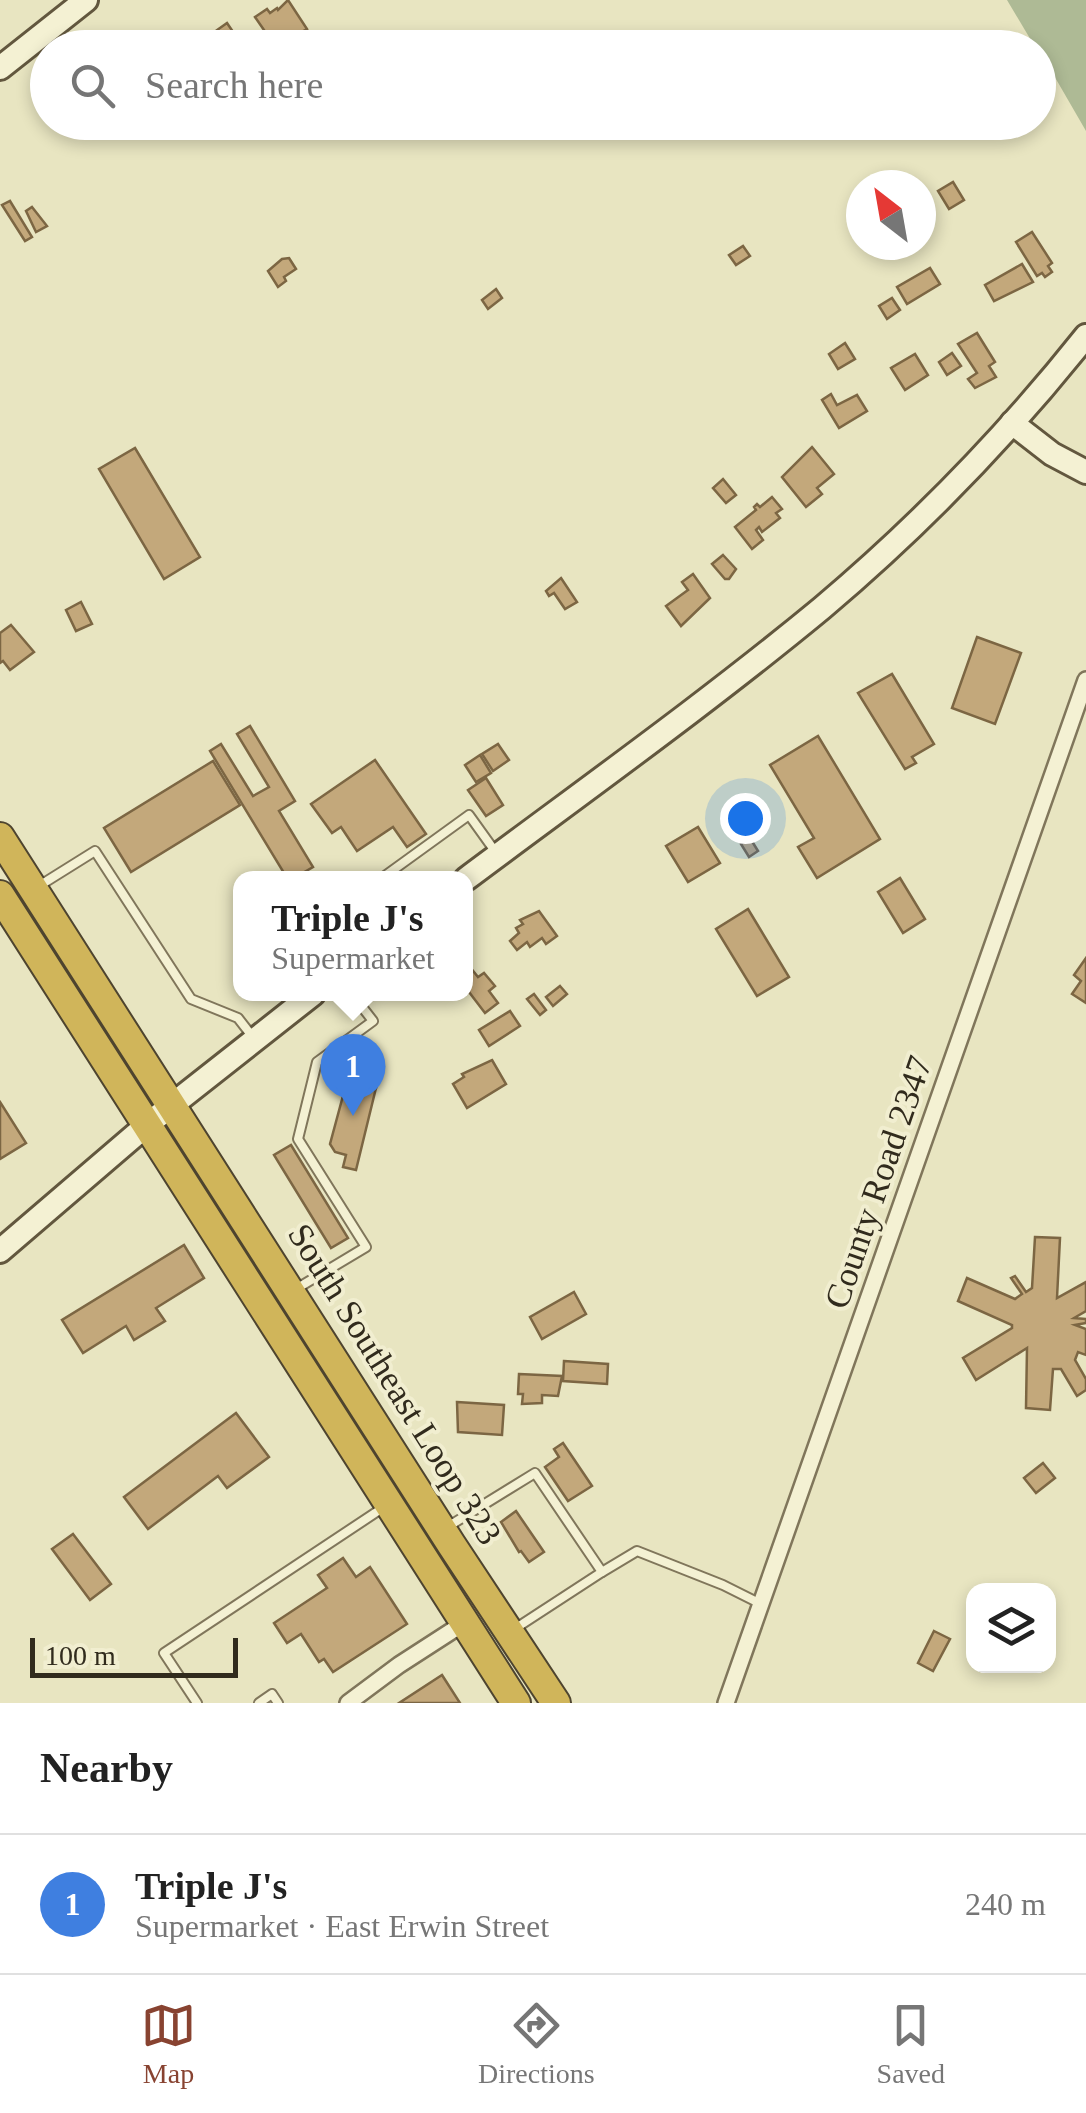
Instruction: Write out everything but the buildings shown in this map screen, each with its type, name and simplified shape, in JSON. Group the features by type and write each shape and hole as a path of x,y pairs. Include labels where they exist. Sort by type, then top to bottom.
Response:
{"highway":[{"name":"South Southeast Loop 323","path":"0,836 556,1703"},
{"name":"South Southeast Loop 323","path":"0,895 516,1703"}],"main road":[{"path":"48,30 86,0"},
{"path":"0,68 30,44"},
{"path":"473,874 824,606 916,521 1012,423 1086,336"},
{"path":"1012,423 1052,454 1086,472"},
{"path":"0,1251 148,1124 305,1001"}],"street":[{"name":"County Road 2347","path":"726,1703 1086,680"},
{"path":"348,1703 464,1623"}],"lane":[{"path":"392,871 470,815 498,855"},
{"path":"35,888 95,851 190,999 238,1018 255,1039"},
{"path":"292,1291 366,1247 298,1139 317,1062 373,1020 358,1001"},
{"path":"442,1530 535,1473 602,1572"},
{"path":"197,1703 164,1653 388,1504"},
{"path":"509,1632 637,1551 760,1604"},
{"path":"259,1703 272,1694 278,1703"}],"green space":[{"path":"1007,0 1086,0 1086,131 1056,79 1056,30 1025,30"}],"place":[{"name":"Triple J's","path":"353,1116"}]}
